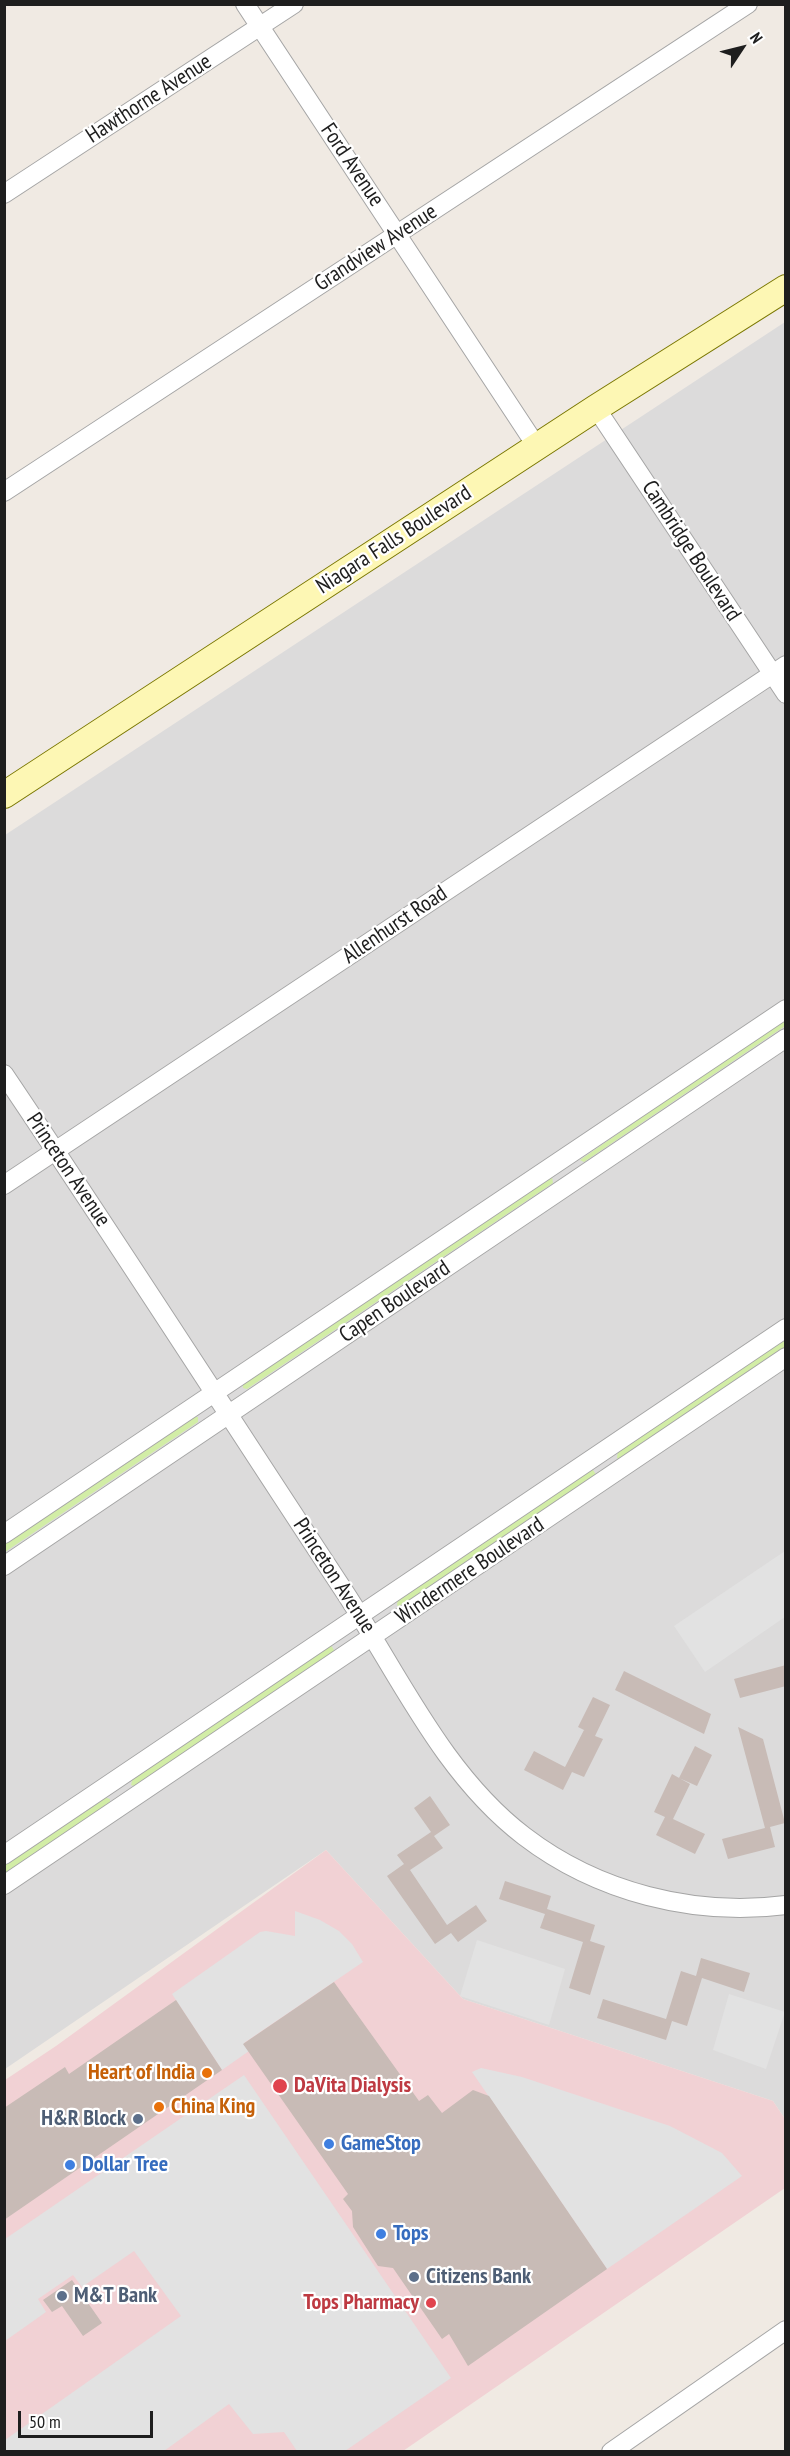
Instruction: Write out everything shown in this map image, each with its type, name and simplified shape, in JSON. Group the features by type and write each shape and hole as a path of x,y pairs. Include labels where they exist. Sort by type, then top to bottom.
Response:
{"main road":[{"name":"Niagara Falls Boulevard","path":"4,795 596,408 786,288"}],"street":[{"name":"Ford Avenue","path":"245,4 537,447"},
{"name":"Hawthorne Avenue","path":"4,194 294,4"},
{"name":"Grandview Avenue","path":"4,492 748,4"},
{"name":"Cambridge Boulevard","path":"596,408 779,670 786,694"},
{"name":"Allenhurst Road","path":"4,1185 779,670"},
{"name":"Capen Boulevard","path":"4,1534 786,1009"},
{"name":"Capen Boulevard","path":"4,1566 786,1038"},
{"name":"Princeton Avenue","path":"4,1074 373,1636 462,1776 496,1813 555,1857 605,1882 658,1899 731,1908 786,1905"},
{"name":"Windermere Boulevard","path":"4,1855 786,1328"},
{"name":"Windermere Boulevard","path":"4,1885 786,1357"},
{"path":"611,2451 786,2330"}],"shaded area":[{"path":"785,322 785,2119 773,2101 463,1999 326,1850 5,2069 5,835"},
{"path":"785,1551 785,1617 705,1672 674,1626"},
{"path":"326,1850 463,1999 773,2101 785,2119 785,2188 403,2451 5,2452 5,2080 56,2046"},
{"path":"295,1911 320,1920 339,1931 352,1944 363,1962 244,2043 249,2051 222,2070 172,1994 260,1932 295,1936"},
{"path":"477,1940 565,1969 549,2025 460,1996"},
{"path":"729,1994 785,2012 766,2069 713,2050"},
{"path":"481,2068 522,2077 670,2126 722,2153 742,2176 607,2269 472,2072"},
{"path":"244,2075 451,2378 345,2451 297,2451 284,2432 253,2434 229,2404 164,2451 5,2451 5,2440 181,2316 134,2251 82,2287 73,2275 38,2299 46,2312 5,2341 5,2239"}],"green space":[{"path":"785,1018 785,1026 584,1162 580,1160"},
{"path":"552,1177 553,1183 247,1389 243,1388 243,1383"},
{"path":"785,1338 785,1351 620,1460 617,1458 618,1450"},
{"path":"194,1417 198,1417 198,1422 5,1552 5,1544"},
{"path":"589,1470 593,1470 597,1476 400,1608 397,1605 398,1598"},
{"path":"331,1645 335,1652 134,1786 131,1785 133,1777"},
{"path":"104,1797 110,1799 110,1805 5,1876 5,1864"}],"building":[{"path":"786,1665 786,1686 740,1698 734,1679"},
{"path":"624,1671 711,1714 704,1734 615,1690"},
{"path":"593,1697 610,1705 595,1736 603,1739 584,1777 572,1772 563,1790 524,1770 534,1751 565,1767 584,1730 578,1727"},
{"path":"738,1727 763,1739 785,1823 770,1827 775,1847 728,1859 722,1839 765,1828"},
{"path":"695,1746 712,1755 697,1786 679,1778"},
{"path":"672,1774 690,1784 673,1819 705,1834 695,1854 656,1835 665,1817 654,1812"},
{"path":"430,1796 450,1825 434,1836 443,1848 410,1870 447,1925 476,1905 487,1921 458,1942 451,1933 435,1944 387,1876 404,1864 397,1855 431,1832 414,1808"},
{"path":"505,1881 551,1896 547,1909 595,1925 590,1941 605,1946 590,1995 569,1988 583,1942 540,1928 545,1914 499,1899"},
{"path":"701,1958 750,1973 744,1992 702,1978 687,2026 672,2021 666,2040 597,2018 603,1999 666,2019 681,1971 696,1976"},
{"path":"334,1982 419,2101 428,2095 442,2113 473,2090 489,2096 607,2269 468,2366 449,2334 442,2339 393,2268 378,2266 353,2227 352,2211 343,2199 348,2194 243,2044"},
{"path":"176,2000 222,2070 4,2220 4,2108 65,2067 69,2074"},
{"path":"72,2280 102,2323 83,2336 62,2306 52,2312 43,2300"}],"place":[{"name":"Heart of India","path":"207,2073"},
{"name":"DaVita Dialysis","path":"280,2086"},
{"name":"China King","path":"159,2107"},
{"name":"H&R Block","path":"138,2119"},
{"name":"GameStop","path":"329,2144"},
{"name":"Dollar Tree","path":"70,2165"},
{"name":"Tops","path":"381,2234"},
{"name":"Citizens Bank","path":"414,2277"},
{"name":"M&T Bank","path":"62,2296"},
{"name":"Tops Pharmacy","path":"431,2303"}]}
